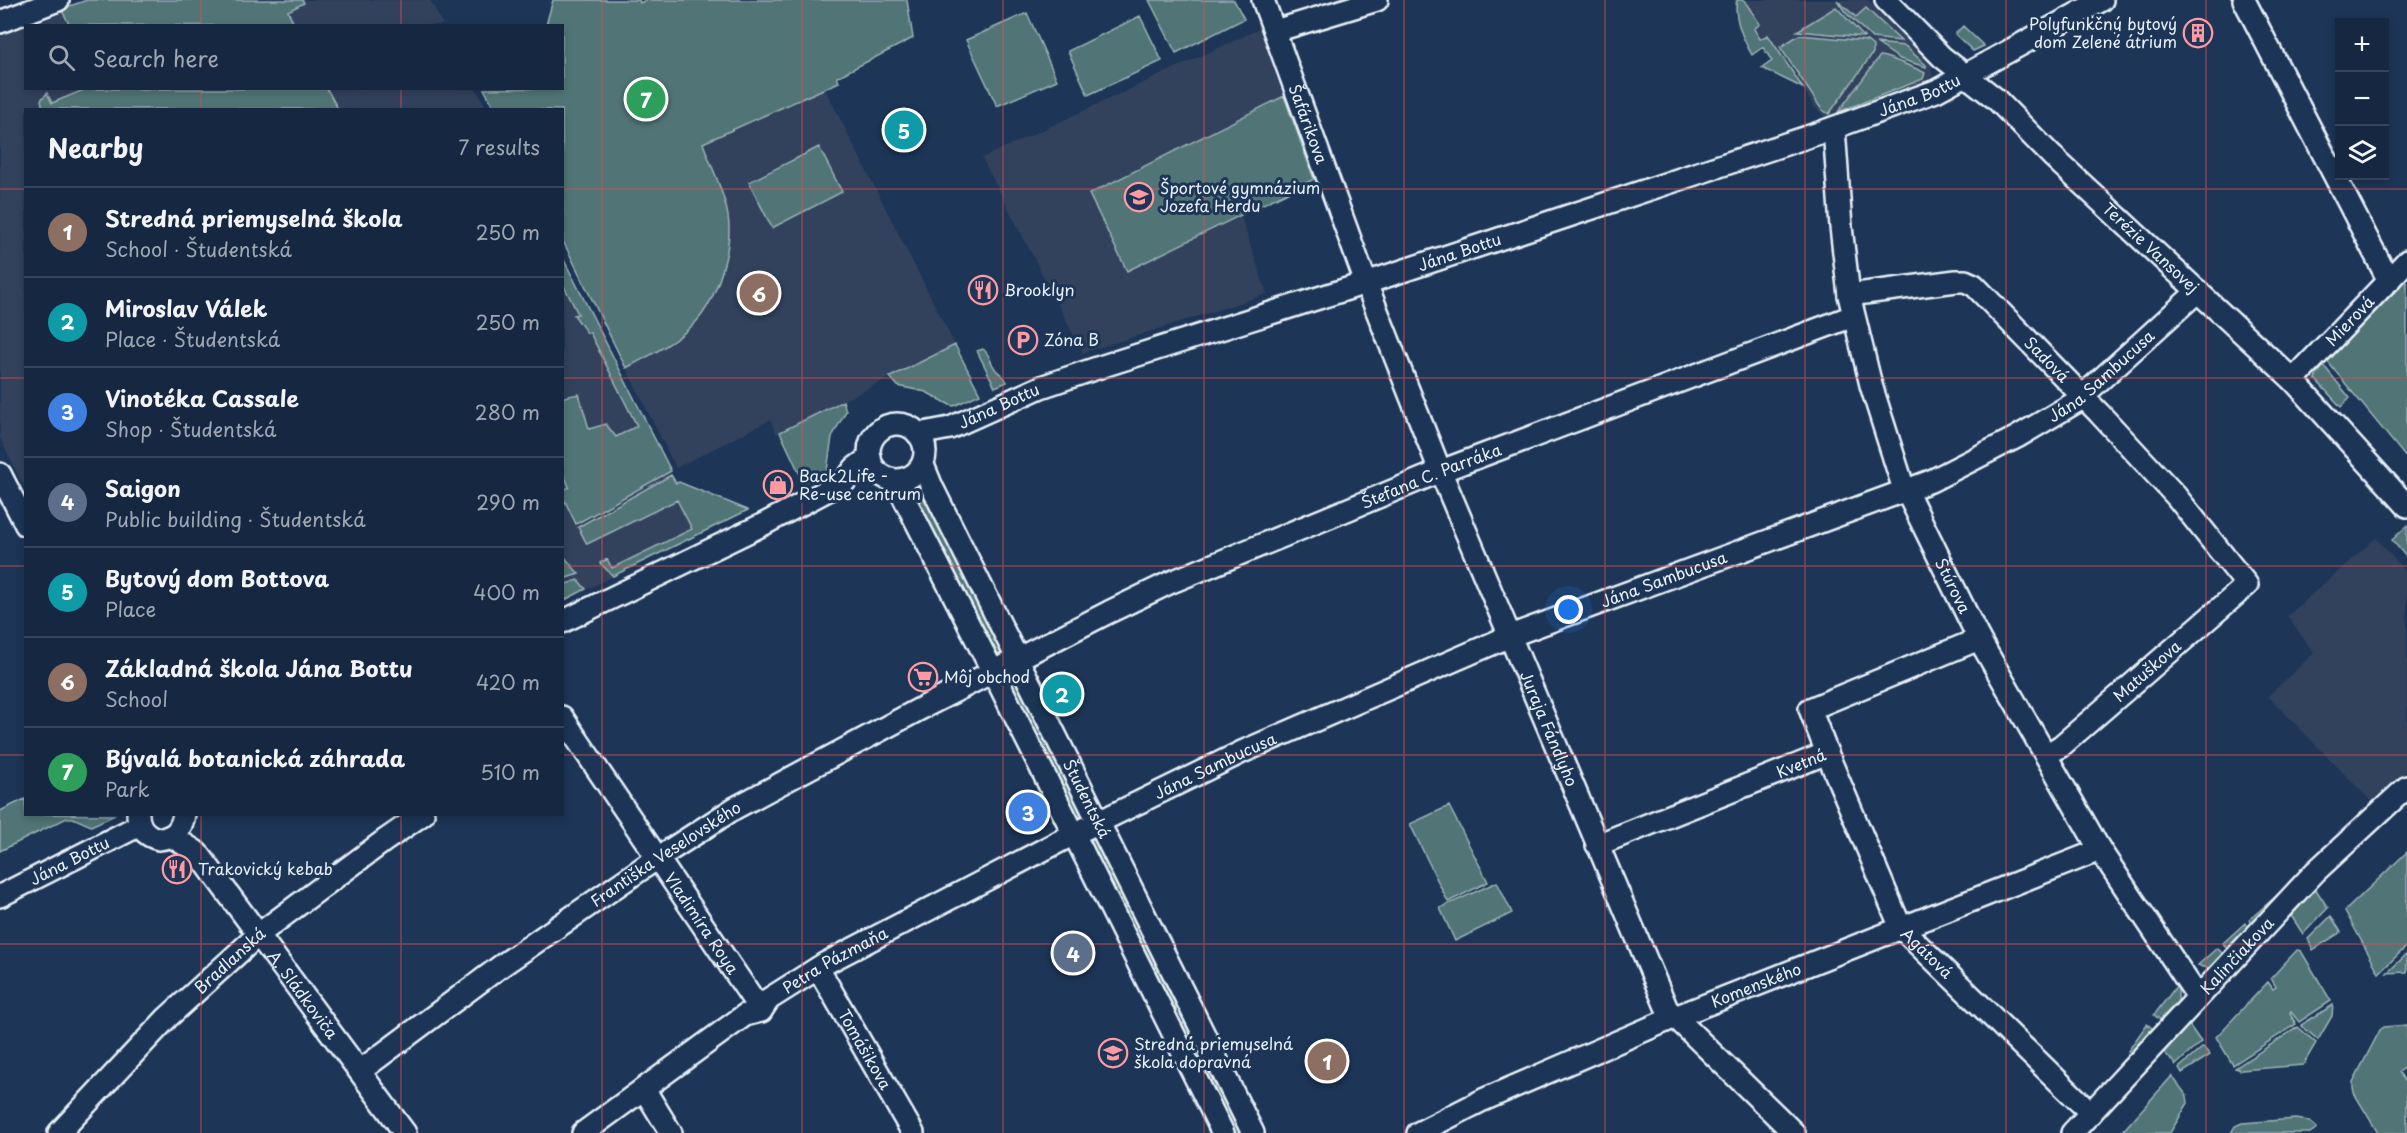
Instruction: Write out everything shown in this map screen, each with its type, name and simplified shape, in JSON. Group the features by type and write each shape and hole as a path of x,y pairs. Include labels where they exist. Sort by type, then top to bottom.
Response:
{"street":[{"path":"0,22 58,0"},
{"name":"Šafárikova","path":"1263,0 1366,283"},
{"path":"1275,31 1377,0"},
{"name":"Terézie Vansovej","path":"1886,0 1942,57 1996,99 2052,156 2294,380 2407,506"},
{"path":"2244,0 2389,281"},
{"name":"Jána Bottu","path":"564,621 764,524 845,481 861,481 880,470 910,477 922,450 950,428 993,406 1041,387 1366,283 1834,128 1936,91 1967,76 2098,1"},
{"name":"Štúrova","path":"1834,128 1841,227 1851,305 1871,385 1906,490 1979,639 2100,850 2198,997"},
{"name":"Mierová","path":"2294,380 2407,261"},
{"name":"Sadová","path":"1851,305 1965,281 1974,285 2176,496 2247,585"},
{"name":"Juraja Fándlyho","path":"1366,283 1441,471 1667,1009 1794,1133"},
{"name":"Jána Sambucusa","path":"1073,834 1242,752 1510,636 1931,481 2017,436 2082,396 2198,291"},
{"name":"Štefana C. Parráka","path":"993,672 1169,583 1851,305"},
{"name":"Jána Bottu","path":"880,470 871,442 883,428 900,424 909,426 922,450"},
{"name":"Študentská","path":"922,450 932,488 1253,1133"},
{"name":"Študentská","path":"880,470 903,498 993,672 1223,1133"},
{"path":"0,474 24,521"},
{"name":"Matuškova","path":"2046,755 2061,746 2247,585"},
{"name":"Kvetná","path":"1597,845 1827,753 1810,709 1979,639"},
{"name":"Františka Veselovského","path":"360,1071 501,966 656,859 735,808 993,672"},
{"name":"Vladimíra Roya","path":"564,721 761,1011"},
{"name":"Agátová","path":"1827,753 1901,928 2091,1113"},
{"name":"Kalinčiakova","path":"2072,1133 2315,872 2407,787"},
{"path":"171,837 181,827 184,816"},
{"name":"Bradlanská","path":"59,1133 167,1018 259,934 420,816"},
{"name":"Jána Bottu","path":"0,897 139,820"},
{"name":"A. Sládkoviča","path":"139,820 151,837 159,839 171,837 201,857 405,1133"},
{"name":"Petra Pázmaňa","path":"583,1133 745,1015 761,1011 769,999 818,968 1073,834"},
{"name":"Komenského","path":"1418,1133 1483,1101 1675,1017 2100,850"},
{"name":"Tomášikova","path":"818,968 913,1133"},
{"path":"644,1089 671,1133"}],"shaded area":[{"path":"87,0 430,0 442,24 36,24 61,14 60,10"},
{"path":"1734,0 1868,0 1930,62 1933,75 1925,84 1826,118 1815,108 1803,88 1762,68 1772,61 1763,47 1752,55 1735,14"},
{"path":"24,27 24,90 477,90 486,108 24,108 24,487 0,438 0,37"},
{"name":"Športové gymnázium Jozefa Herdu","path":"1259,29 1314,179 1240,214 1267,294 1083,353 982,158"},
{"path":"825,89 955,345 777,434 770,420 676,468 564,240 702,143"},
{"path":"564,262 701,533 564,601"},
{"path":"2376,538 2407,574 2407,771 2371,801 2268,696 2314,653 2287,616"}],"green space":[{"path":"87,0 302,0 304,3 288,11 294,24 69,24 61,9"},
{"path":"553,0 639,0 640,3 646,0 907,0 913,38 837,77 839,82 703,143 728,216 728,243 722,272 710,301 695,323 671,343 626,368 564,243 564,108 494,108 485,90 564,90 564,24 546,24"},
{"path":"1149,0 1234,0 1244,19 1176,53"},
{"path":"1737,0 1744,0 1760,24 1754,29 1760,39 1768,35 1803,88 1762,68 1772,61 1763,47 1752,55 1742,35 1736,14"},
{"path":"1837,0 1856,17 1866,8 1901,41 1872,38 1845,12"},
{"path":"1836,7 1864,37 1797,31"},
{"path":"1027,13 1057,80 997,106 966,40"},
{"path":"1140,16 1162,61 1088,95 1068,51"},
{"path":"1963,26 1984,46 1973,51 1955,34"},
{"path":"1799,35 1867,41 1873,46 1873,53 1829,114 1822,110 1780,47"},
{"path":"1876,43 1905,46 1926,67 1900,59"},
{"path":"1880,56 1925,73 1923,79 1838,112"},
{"path":"84,90 328,90 337,108 43,108 41,100 47,93 52,103"},
{"path":"1284,96 1314,179 1127,271 1089,194"},
{"path":"819,147 842,192 772,228 749,182"},
{"path":"564,260 671,471 576,524 564,499 564,490 569,487 564,474 564,397 579,394 589,429 606,424 616,437 637,426 590,333 587,333 574,315 578,314 564,286"},
{"path":"2407,276 2407,459 2327,361"},
{"path":"955,345 980,394 954,406 926,392 898,386 890,377"},
{"path":"983,349 1007,382 995,387 977,351"},
{"path":"2324,366 2350,398 2341,407 2315,379"},
{"path":"843,401 846,411 832,437 827,471 805,482 780,432"},
{"path":"671,475 676,483 679,482 748,510 613,576 600,563 607,559 612,568 692,529 677,500 587,544 578,527"},
{"path":"930,493 1005,655 996,658 911,502"},
{"path":"2407,526 2407,558 2392,540"},
{"path":"564,556 579,574 564,579"},
{"path":"578,580 586,589 564,600 564,585"},
{"path":"1015,674 1084,813 1078,818 1075,818 1006,678"},
{"path":"24,799 24,816 113,816 91,826 73,818 67,818 0,851 0,811"},
{"path":"1449,806 1488,882 1448,902 1410,824"},
{"path":"1096,838 1182,1004 1179,1008 1169,1011 1088,843"},
{"path":"2407,852 2407,946 2379,973 2345,911"},
{"path":"1497,882 1512,913 1455,941 1440,908"},
{"path":"2315,888 2328,908 2303,934 2290,914"},
{"path":"2284,889 2288,892 2255,926 2250,919"},
{"path":"2331,916 2341,932 2313,950 2308,939"},
{"path":"2245,923 2251,930 2230,952 2223,943"},
{"path":"2217,948 2226,957 2223,960 2210,967 2198,965"},
{"path":"2297,950 2301,951 2331,1001 2299,1022 2291,1012 2296,1024 2233,1065 2216,1037 2268,982 2273,989 2276,987 2271,978"},
{"path":"2407,954 2407,972 2387,973"},
{"path":"2178,984 2178,1006 2165,1023 2154,1015"},
{"path":"2333,1005 2332,1016 2318,1040 2301,1025"},
{"path":"1185,1022 1190,1022 1249,1133 1227,1133 1178,1029"},
{"path":"2147,1024 2157,1032 2134,1055 2128,1051"},
{"path":"2189,1025 2201,1042 2176,1065 2163,1051"},
{"path":"2407,1025 2407,1066 2399,1072 2407,1085 2407,1133 2378,1133 2354,1093 2353,1082 2380,1030 2384,1027"},
{"path":"2298,1027 2316,1043 2303,1065 2241,1070 2235,1068"},
{"path":"2203,1047 2210,1055 2182,1073 2179,1068"},
{"path":"2172,1076 2187,1096 2188,1103 2170,1133 2121,1133"},
{"path":"2296,1119 2309,1121 2317,1128 2310,1133 2231,1133 2235,1126 2242,1123"}],"place":[{"name":"Polyfunkčný bytový dom Zelené átrium","path":"2198,33"},
{"name":"Bývalá botanická záhrada","path":"646,99"},
{"name":"Bytový dom Bottova","path":"904,130"},
{"name":"Športové gymnázium Jozefa Herdu","path":"1139,197"},
{"name":"Brooklyn","path":"983,290"},
{"name":"Základná škola Jána Bottu","path":"759,293"},
{"name":"Zóna B","path":"1023,340"},
{"name":"Back2Life - Re-use centrum","path":"778,485"},
{"name":"Môj obchod","path":"923,677"},
{"name":"Miroslav Válek","path":"1062,694"},
{"name":"Vinotéka Cassale","path":"1028,812"},
{"name":"Trakovický kebab","path":"177,869"},
{"name":"Saigon","path":"1073,953"},
{"name":"Stredná priemyselná škola dopravná","path":"1113,1053"},
{"name":"Stredná priemyselná škola","path":"1327,1061"}]}
